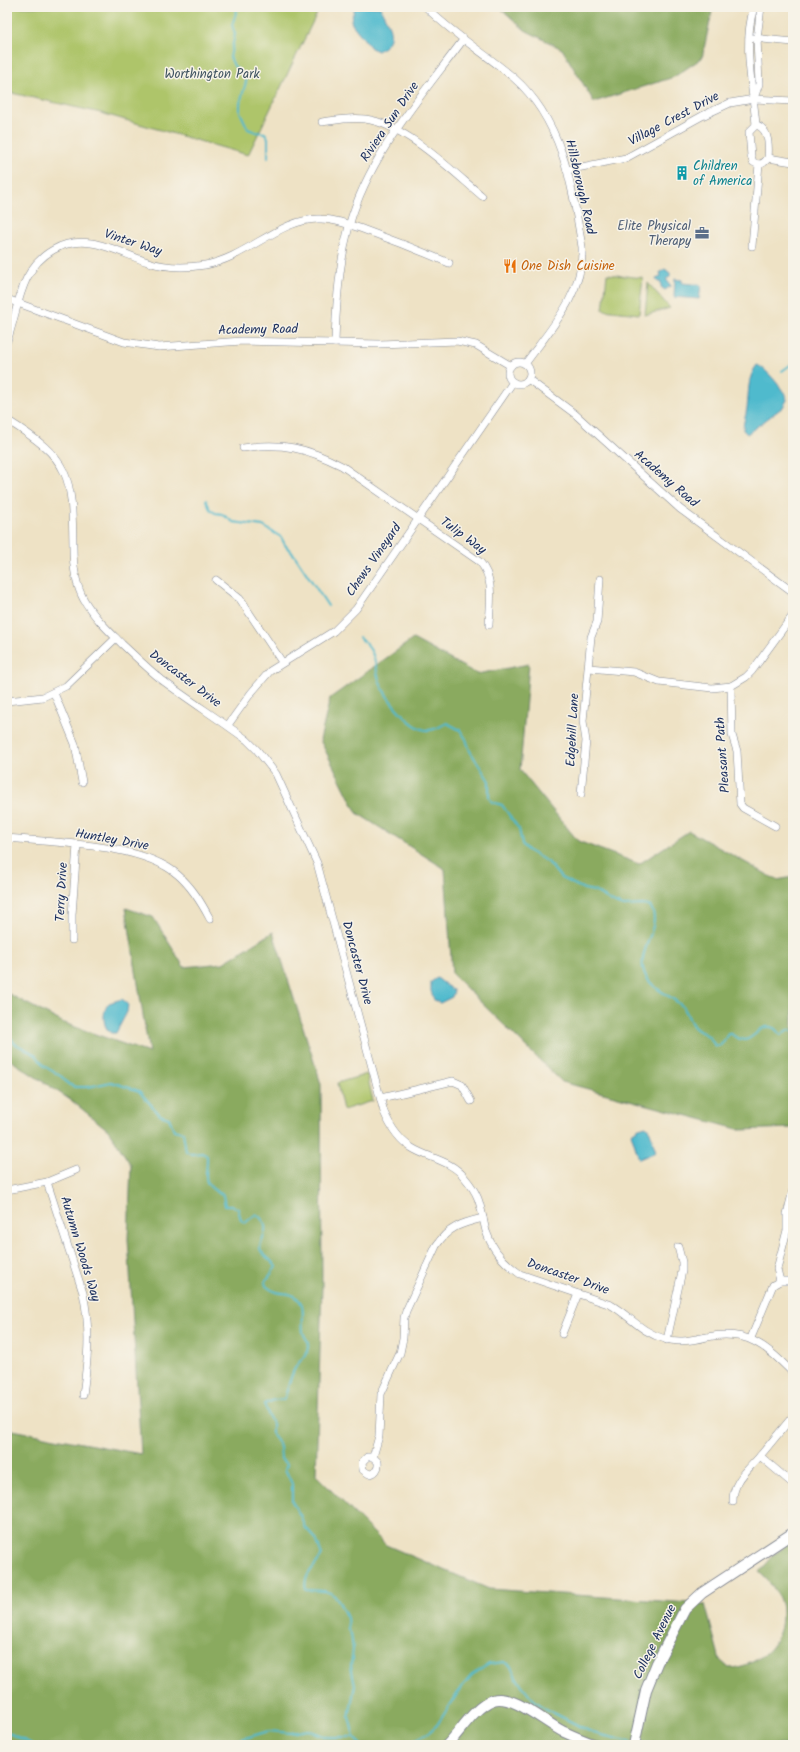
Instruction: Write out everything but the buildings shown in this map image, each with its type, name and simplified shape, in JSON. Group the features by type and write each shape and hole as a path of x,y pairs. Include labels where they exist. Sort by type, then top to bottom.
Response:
{"street":[{"name":"Hillsborough Road","path":"426,7 463,40 514,78 538,105 556,135 567,170 582,247 579,277 573,294 566,307 525,364"},
{"path":"754,7 749,37 751,83 756,125 749,132 752,160 760,164"},
{"path":"754,99 759,84 758,38 761,7"},
{"path":"749,37 793,42"},
{"name":"Riviera Sun Drive","path":"335,343 339,275 350,225 372,170 397,129 463,40"},
{"name":"Village Crest Drive","path":"567,170 626,158 717,108 742,100 793,100"},
{"path":"322,122 339,119 364,118 386,124 397,129 482,196"},
{"path":"756,125 763,128 766,133 768,158 760,164"},
{"path":"768,158 793,162"},
{"path":"752,246 760,164"},
{"name":"Vinter Way","path":"7,341 22,288 32,268 46,254 63,245 74,242 95,243 148,262 176,267 191,267 206,265 232,257 299,221 322,219 350,225 389,238 449,263"},
{"name":"Academy Road","path":"7,299 124,342 141,346 176,347 242,341 380,344 457,341 468,343 486,350 511,366"},
{"path":"519,362 525,364 530,372 528,379 523,383 513,382 509,373 511,366 519,362"},
{"name":"Academy Road","path":"528,379 575,414 680,509 793,592"},
{"name":"Chews Vineyard","path":"228,725 261,680 282,662 319,641 345,620 362,600 513,382"},
{"name":"Doncaster Drive","path":"7,420 36,438 60,463 71,490 73,507 73,564 76,581 83,598 92,613 116,638 163,681 228,725 257,750 276,774 310,846 323,886 381,1098 389,1122 404,1142 412,1148 454,1166 464,1177 480,1200 483,1218 492,1244 507,1265 520,1274 611,1305 620,1310 647,1332 667,1340 692,1341 723,1335 751,1338 774,1354 793,1373"},
{"name":"Tulip Way","path":"243,448 264,445 282,445 296,447 320,455 342,466 480,562 486,569 491,586 489,625"},
{"name":"Edgehill Lane","path":"581,794 586,741 583,721 591,637 597,622 600,579"},
{"path":"216,580 240,599 282,662"},
{"path":"589,668 634,672 659,682 712,688 731,686 746,677 752,671 793,615"},
{"path":"7,700 43,697 54,693 77,678 116,638"},
{"name":"Pleasant Path","path":"731,686 732,736 737,751 740,804 743,808 775,826"},
{"path":"54,693 75,744 82,782"},
{"name":"Huntley Drive","path":"7,838 77,845 134,854 166,866 189,885 199,898 210,919"},
{"name":"Terry Drive","path":"72,940 72,915 77,845"},
{"path":"381,1098 453,1081 462,1085 471,1101"},
{"path":"7,1190 47,1182 76,1170"},
{"name":"Autumn Woods Way","path":"47,1182 83,1293 87,1311 89,1342 83,1395"},
{"path":"780,1281 777,1269 787,1230 787,1214 793,1190"},
{"path":"373,1457 379,1436 379,1403 381,1394 403,1346 404,1318 406,1311 441,1238 454,1227 483,1218"},
{"path":"667,1340 682,1272 682,1262 678,1247"},
{"path":"751,1338 770,1290 780,1281 793,1281"},
{"path":"562,1334 578,1294"},
{"path":"733,1502 734,1488 738,1481 793,1416"},
{"path":"760,1456 793,1484"},
{"name":"College Avenue","path":"634,1742 646,1690 657,1663 685,1609 702,1593 793,1533"},
{"path":"447,1745 478,1711 494,1699 501,1698 518,1704 563,1731 596,1745"}],"green space":[{"name":"Worthington Park","path":"7,7 320,7 248,155 101,113 7,92"},
{"path":"499,7 713,7 702,58 674,77 594,102 562,49 525,30"},
{"path":"607,274 643,278 639,314 603,310"},
{"path":"648,283 670,308 645,315"},
{"path":"413,639 477,674 529,664 520,770 578,841 639,864 689,831 777,880 793,877 793,1128 741,1130 562,1082 452,974 445,869 357,813 320,740 330,698"},
{"path":"126,908 153,917 184,967 223,963 273,932 321,1084 322,1287 316,1475 386,1545 489,1589 705,1604 720,1660 729,1668 749,1664 758,1659 773,1645 778,1636 781,1627 781,1604 778,1595 772,1586 759,1572 775,1554 793,1540 793,1745 7,1745 7,1429 141,1454 128,1239 131,1165 108,1130 72,1101 7,1058 7,993 64,1023 149,1053"},
{"path":"367,1074 373,1101 343,1110 337,1083"}],"water":[{"path":"355,7 380,7 389,26 390,37 389,42 378,51 371,48 352,24 351,20"},
{"path":"665,269 670,273 670,277 666,279 671,286 665,290 661,287 661,282 658,282 656,279 661,277 660,272"},
{"path":"675,279 682,280 682,283 701,285 699,299 674,297"},
{"path":"757,365 765,370 775,380 786,396 787,400 783,407 747,434 743,430 743,424 747,408 749,386"},
{"path":"437,978 454,991 452,997 440,1003 434,1000 431,991 431,982"},
{"path":"122,999 128,1004 127,1012 116,1033 111,1033 106,1027 104,1019 105,1010 109,1003"},
{"path":"646,1126 650,1131 656,1152 639,1159 631,1133"}],"waterway":[{"path":"238,7 232,25 235,34 230,57 234,66 246,77 240,103 240,112 248,129 265,133 268,138 268,158"},
{"path":"782,371 793,363"},
{"path":"206,500 210,509 215,513 222,514 233,522 263,526 281,537 328,606"},
{"path":"359,637 371,650 374,656 377,674 383,689 402,714 421,729 435,729 447,723 460,730 466,739 470,751 489,781 489,798 492,802 502,805 519,829 522,844 527,850 548,862 561,878 584,889 594,891 623,906 650,906 654,920 644,952 643,968 645,975 654,986 683,1007 691,1023 698,1031 709,1037 715,1046 722,1044 728,1034 745,1040 765,1027 776,1029 781,1035 789,1030 793,1031"},
{"path":"7,1031 14,1043 36,1055 44,1066 62,1077 68,1084 75,1087 88,1087 111,1082 139,1091 160,1115 169,1118 174,1130 183,1132 186,1151 191,1154 203,1153 207,1156 207,1183 215,1191 223,1195 225,1206 233,1206 238,1209 241,1220 245,1223 256,1214 265,1225 264,1235 260,1247 261,1251 273,1262 276,1267 265,1282 266,1286 275,1291 293,1295 299,1300 303,1309 303,1332 309,1343 306,1356 294,1370 284,1399 274,1400 264,1404 272,1424 272,1433 280,1447 281,1459 287,1465 285,1469 292,1484 292,1501 305,1527 316,1539 322,1555 306,1579 306,1590 325,1591 331,1593 337,1598 347,1618 348,1630 351,1634 353,1649 351,1666 355,1685 349,1717 354,1737"},
{"path":"406,1745 428,1733 437,1725 461,1688 472,1675 489,1664 504,1662 510,1665 517,1679 533,1699 546,1709 593,1733 631,1742"},
{"path":"199,1745 218,1739 235,1741 269,1731 291,1733 308,1730 327,1737 354,1737 362,1745"},
{"path":"7,1732 34,1745"},
{"path":"638,1743 666,1745"}],"place":[{"name":"Children of America","path":"682,173"},
{"name":"Elite Physical Therapy","path":"702,233"},
{"name":"One Dish Cuisine","path":"510,266"}]}
